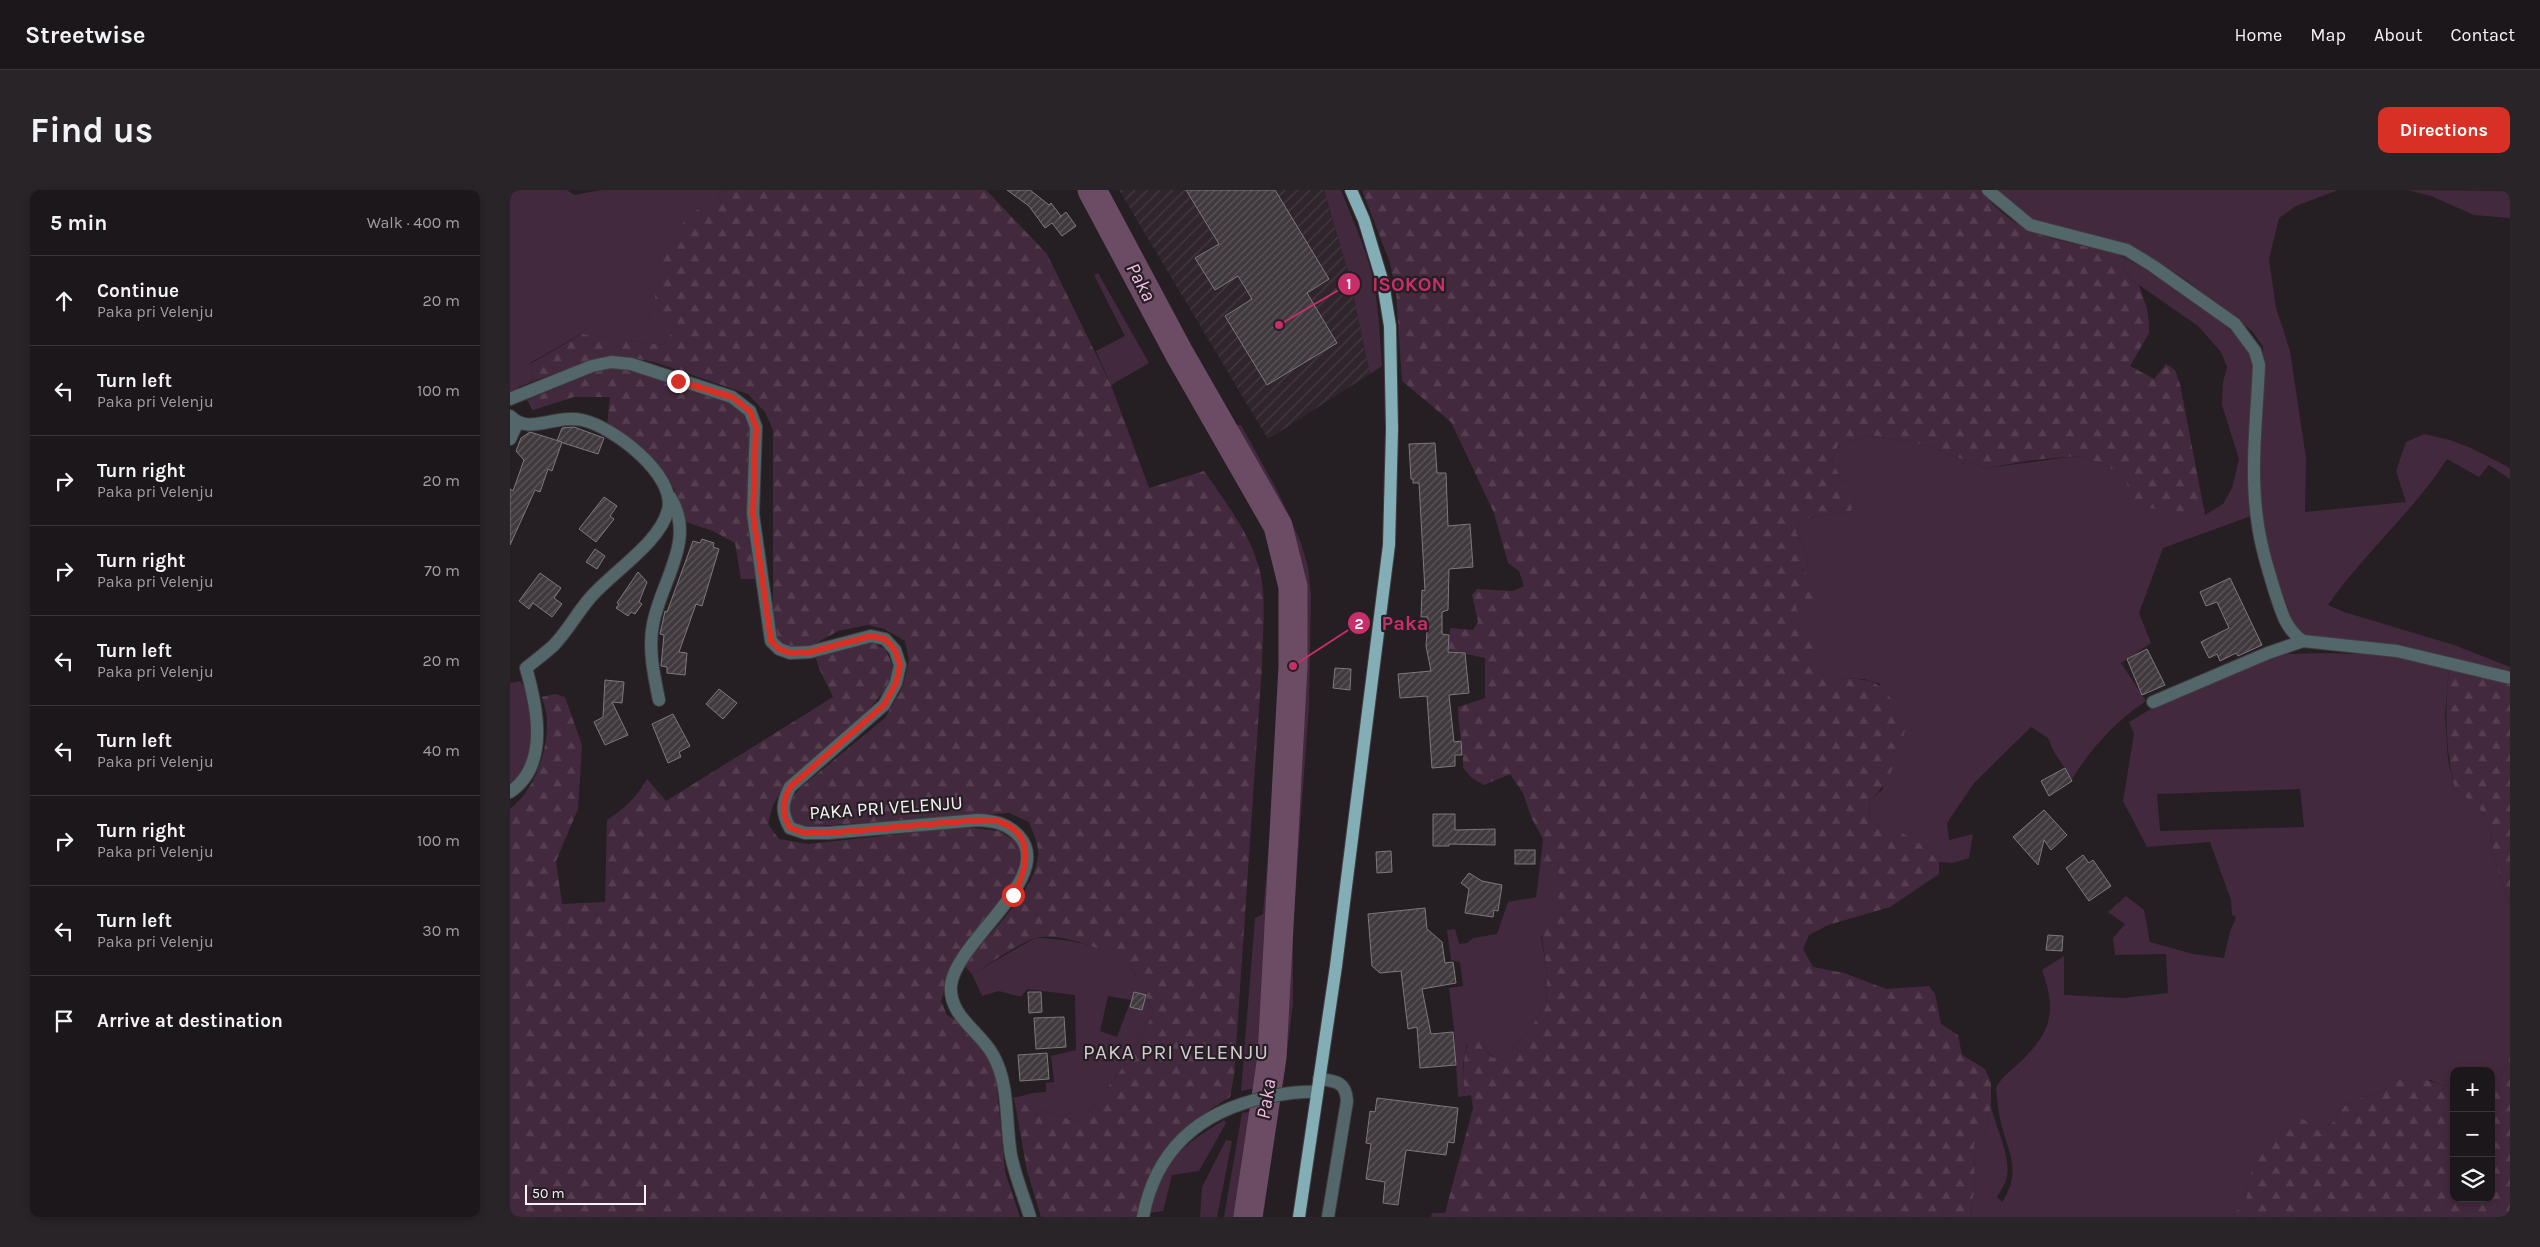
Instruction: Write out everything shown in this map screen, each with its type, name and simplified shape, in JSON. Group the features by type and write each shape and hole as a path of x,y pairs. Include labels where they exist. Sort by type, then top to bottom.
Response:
{"main road":[{"path":"1299,1217 1383,609 1392,493 1390,326 1383,283 1364,220 1351,190"}],"street":[{"path":"1988,190 2030,225 2127,250 2178,282 2235,324 2255,351 2259,365 2255,475 2257,517 2263,553 2282,615 2291,633 2303,641"},
{"name":"PAKA PRI VELENJU","path":"510,398 592,366 611,362 631,364 732,397 750,411 756,427 753,514 771,641 779,649 790,653 810,652 871,636 885,639 895,650 900,665 896,683 884,705 790,787 783,802 782,815 790,828 805,833 828,833 978,820 998,821 1014,830 1024,841 1027,859 1022,879 1013,895 972,943 958,966 951,985 954,1004 960,1016 993,1053 1003,1076 1012,1156 1030,1217"},
{"path":"510,439 514,420 530,426 559,418 583,420 607,432 637,452 658,472 677,511 681,531 678,552 652,624 652,667 659,700"},
{"path":"510,792 516,788 527,771 536,749 538,725 526,668 554,645 590,598 616,571 647,544 660,528 668,509 667,492"},
{"path":"2153,702 2268,653 2303,641 2397,651 2510,678"},
{"path":"1319,1079 1341,1084 1346,1090 1347,1101 1328,1217"},
{"path":"1143,1217 1146,1199 1159,1169 1174,1148 1204,1121 1240,1103 1299,1091 1317,1092"}],"shaded area":[{"path":"1119,190 1324,190 1349,275 1370,374 1268,439"}],"green space":[{"path":"510,190 567,190 574,195 601,190 724,190 715,197 672,331 664,345 581,334 530,363 534,381 519,387 510,395"},
{"path":"724,190 986,190 1047,254 1111,385 1149,488 1204,471 1244,532 1256,558 1262,583 1264,618 1234,1076 1230,1097 1182,1132 1157,1161 1141,1197 1137,1217 1041,1217 1027,1171 1014,1098 1033,1093 1033,1106 1080,1123 1128,1061 1154,1012 1136,975 1118,959 1090,945 1060,938 1046,937 1035,938 1021,944 972,974 965,966 969,958 1011,910 1029,883 1035,869 1038,847 1029,822 1009,813 802,827 789,823 784,808 800,788 885,718 903,686 909,660 905,641 885,629 868,625 838,631 809,647 784,648 773,633 773,430 765,412 748,394 654,362 623,356 597,358 534,381 530,364 582,334 664,345 672,331 652,316 658,280 669,245 686,219"},
{"path":"1324,190 1341,190 1360,237 1374,285 1382,366 1370,374 1349,275"},
{"path":"1362,190 1981,190 2011,220 2027,229 2043,236 2119,255 2129,278 2139,285 2147,309 2149,333 2130,366 2154,379 2166,364 2175,370 2180,384 2205,515 2133,506 2125,476 2100,463 2077,456 2034,460 1986,468 1925,445 1870,435 1838,445 1832,463 1855,498 1851,511 1802,519 1796,532 1804,547 1808,564 1803,570 1814,586 1816,605 1807,604 1796,608 1803,619 1826,681 1830,678 1860,679 1878,685 1884,690 1907,722 1894,765 1884,785 1869,801 1870,821 1883,830 1896,829 1925,847 1939,862 1939,874 1890,907 1828,925 1809,935 1803,949 1813,967 1844,973 1886,989 1929,986 1935,994 1941,1024 1958,1035 1962,1055 1985,1069 1991,1083 1991,1106 1986,1130 1974,1145 1975,1186 1970,1217 1431,1217 1432,1213 1445,1213 1473,1108 1471,1095 1465,1096 1464,1080 1465,1057 1469,1043 1473,1036 1478,1036 1480,1044 1493,1058 1511,1052 1546,1007 1547,972 1540,924 1548,917 1557,904 1559,881 1557,862 1540,866 1543,839 1532,819 1523,793 1510,774 1484,785 1472,778 1463,768 1458,707 1485,698 1485,658 1448,650 1450,628 1473,630 1478,622 1472,595 1477,589 1513,591 1524,586 1519,571 1508,563 1494,513 1451,422 1402,381 1396,292 1390,263"},
{"path":"1996,190 2338,190 2296,206 2279,218 2269,259 2276,308 2290,351 2306,458 2305,512 2406,502 2396,471 2406,442 2424,434 2450,440 2471,448 2510,468 2510,479 2489,465 2479,477 2447,459 2419,497 2357,568 2328,605 2344,612 2454,645 2510,667 2510,675 2306,637 2295,628 2265,544 2260,504 2263,346 2252,331 2232,315 2186,280 2144,254 2028,218"},
{"path":"2407,190 2510,191 2510,218 2474,215 2431,196"},
{"path":"2119,255 2152,273 2196,302 2235,334 2248,349 2254,363 2249,439 2251,516 2163,548 2139,613 2151,643 2121,663 2146,701 2105,736 2072,779 2054,752 2048,738 2031,727 1974,783 1947,823 1949,840 1973,834 1969,858 1953,863 1939,862 1925,847 1883,830 1870,821 1869,801 1883,789 1880,684 1864,679 1830,678 1826,681 1796,608 1807,604 1803,570 1808,564 1804,547 1796,532 1802,519 1851,511 1855,498 1832,463 1838,445 1870,435 1925,445 1986,468 2077,456 2100,463 2125,476 2175,511 2205,515 2223,504 2232,488 2239,459 2222,405 2223,382 2227,367 2221,352 2198,326 2129,278"},
{"path":"1098,273 1149,363 1111,385 1096,351 1125,336 1094,275"},
{"path":"619,366 674,382 696,393 729,402 746,416 752,436 759,579 741,579 735,543 713,531 686,522 674,489 658,465 648,455 607,426 610,397 574,397 533,410 527,400 601,370"},
{"path":"1231,425 1241,425 1278,492 1301,543 1308,567 1311,595 1309,705 1293,927 1293,1003 1283,1084 1273,1086 1298,725 1302,594 1288,540 1252,462"},
{"path":"874,643 885,649 892,664 891,683 863,716 786,783 773,805 768,824 779,839 808,844 965,827 1000,831 1017,843 1022,857 1010,888 981,923 953,963 941,1001 947,1015 965,1026 995,1068 1005,1172 1020,1217 510,1217 510,809 519,801 533,781 542,757 547,733 547,721 542,697 555,694 565,697 582,745 578,809 556,861 562,904 605,902 607,820 630,802 647,779 666,801 833,697 816,658 847,645"},
{"path":"2326,653 2390,655 2449,669 2445,716 2448,760 2455,790 2477,806 2489,822 2494,858 2510,904 2510,1057 2498,1083 2495,1083 2495,1067 2450,1067 2450,1086 2442,1085 2430,1080 2392,1082 2385,1090 2347,1103 2332,1123 2318,1130 2247,1183 2246,1202 2230,1217 1970,1217 1975,1186 1974,1145 1986,1130 1991,1106 2003,1143 2007,1163 2008,1172 2006,1180 1997,1197 2002,1202 2011,1181 2012,1163 2000,1119 1996,1088 2003,1078 2028,1054 2044,1033 2050,1011 2047,985 2042,970 2064,956 2064,995 2123,998 2168,993 2166,954 2115,955 2113,938 2125,924 2108,912 2126,896 2144,910 2150,942 2193,954 2224,958 2230,932 2236,917 2232,915 2231,900 2210,842 2147,847 2123,801 2134,734 2129,722 2159,704 2269,657 2288,654","holes":["2300,789 2304,827 2160,831 2157,794"]},
{"path":"2449,669 2510,683 2510,904 2494,858 2489,822 2477,806 2455,790 2449,759 2447,730"},
{"path":"520,681 529,700 532,736 528,759 510,788 510,683"},
{"path":"1279,835 1276,905 1261,1087 1241,1091 1255,918 1263,914 1269,841"},
{"path":"1557,862 1561,895 1541,937 1547,972 1546,1007 1511,1052 1494,1058 1480,1044 1467,1045 1463,1065 1465,1096 1458,1097 1454,1029 1449,988 1463,986 1460,962 1451,960 1447,930 1455,929 1459,944 1467,943 1473,938 1497,934 1508,902 1536,897 1540,866"},
{"path":"1035,938 1075,942 1103,950 1126,964 1140,982 1154,1012 1128,1061 1080,1123 1033,1106 1033,1093 1046,1092 1046,1083 1054,1082 1051,1056 1076,1050 1075,995 1027,989 1022,996 999,991 982,996 972,974","holes":["1108,996 1131,1000 1117,1037 1100,1031"]},
{"path":"2510,1057 2510,1217 2230,1217 2246,1202 2247,1183 2270,1127 2300,1117 2318,1130 2332,1123 2347,1103 2385,1090 2392,1082 2408,1074 2450,1086 2450,1202 2495,1202 2495,1083 2498,1083"},
{"path":"1257,1110 1237,1217 1224,1217 1242,1113"},
{"path":"1224,1120 1226,1123 1199,1171 1172,1175 1163,1211 1149,1213 1161,1180 1175,1157 1195,1139"},
{"path":"1226,1140 1232,1141 1217,1217 1200,1217 1202,1187"}],"building":[{"path":"1007,190 1030,190 1049,205 1051,203 1061,216 1059,218 1066,212 1076,226 1062,236 1052,223 1045,228 1029,206"},
{"path":"1186,190 1275,190 1329,279 1307,293 1337,343 1267,385 1225,316 1252,299 1238,276 1215,290 1195,258 1219,244"},
{"path":"574,427 604,438 598,454 557,441 562,428"},
{"path":"530,432 562,442 552,471 548,469 540,492 535,490 510,545 510,489 513,491 524,460 516,451 521,438"},
{"path":"1435,443 1437,473 1446,473 1448,526 1470,524 1473,567 1449,569 1448,610 1442,612 1442,634 1449,635 1448,652 1465,653 1469,693 1449,695 1454,742 1461,741 1462,755 1455,755 1455,766 1432,768 1427,696 1400,698 1398,674 1431,671 1426,646 1428,617 1421,617 1422,590 1425,591 1419,483 1413,483 1413,479 1411,479 1409,444"},
{"path":"604,497 617,506 610,516 614,519 596,542 579,529"},
{"path":"702,539 714,543 713,547 719,549 702,606 696,604 679,652 687,653 685,675 667,673 667,667 661,666 664,635 660,634 665,611 667,612 693,541 700,543"},
{"path":"595,549 605,556 597,569 586,562"},
{"path":"638,572 647,582 639,602 642,604 635,614 631,612 628,616 616,608 619,604 617,603"},
{"path":"540,573 561,588 554,598 562,604 552,617 533,603 529,609 519,601"},
{"path":"2230,578 2262,645 2238,656 2236,653 2220,661 2217,654 2209,658 2201,642 2229,628 2217,602 2206,606 2200,592"},
{"path":"2147,649 2165,685 2142,695 2127,659"},
{"path":"1335,668 1351,669 1350,690 1333,688"},
{"path":"605,680 624,682 622,703 612,702 628,735 605,745 594,722 603,717"},
{"path":"719,689 737,703 723,719 706,704"},
{"path":"673,714 690,746 679,752 681,757 668,763 652,724"},
{"path":"2065,768 2072,781 2049,796 2041,781"},
{"path":"2044,810 2067,835 2051,850 2044,840 2038,865 2013,837"},
{"path":"1433,814 1455,814 1455,830 1495,829 1495,845 1449,844 1449,846 1433,846"},
{"path":"1515,850 1535,850 1535,864 1515,864"},
{"path":"1391,851 1392,872 1377,873 1376,852"},
{"path":"2083,855 2089,863 2093,860 2111,886 2089,901 2066,868"},
{"path":"1469,873 1482,881 1502,885 1498,911 1494,910 1493,917 1465,913 1469,889 1461,883"},
{"path":"1425,908 1427,929 1442,942 1445,963 1453,962 1456,983 1422,989 1431,1034 1453,1032 1456,1065 1420,1068 1417,1027 1408,1029 1401,971 1380,973 1372,966 1368,914"},
{"path":"2048,935 2063,936 2062,951 2046,950"},
{"path":"1028,992 1041,992 1042,1012 1029,1013"},
{"path":"1134,992 1146,995 1142,1010 1130,1007"},
{"path":"1064,1017 1066,1047 1036,1049 1034,1018"},
{"path":"1047,1053 1049,1079 1020,1081 1018,1055"},
{"path":"1377,1098 1458,1108 1454,1143 1448,1142 1446,1155 1406,1150 1398,1205 1383,1203 1385,1182 1366,1179 1371,1144 1366,1143 1370,1111 1375,1112"}],"waterway":[{"name":"Paka","path":"1092,190 1179,353 1278,526 1293,587 1293,666 1272,1057 1248,1217"}],"place":[{"name":"ISOKON","path":"1279,325"},
{"name":"Paka","path":"1293,666"}],"district":[{"name":"PAKA PRI VELENJU","path":"1176,1052"}],"route":[{"path":"678,381 732,397 750,411 756,427 753,514 771,641 779,649 790,653 810,652 871,636 885,639 895,650 900,665 896,683 884,705 844,742 790,787 783,802 782,815 790,828 805,833 828,833 978,820 998,821 1014,830 1024,841 1027,859 1022,879 1013,895"}]}
